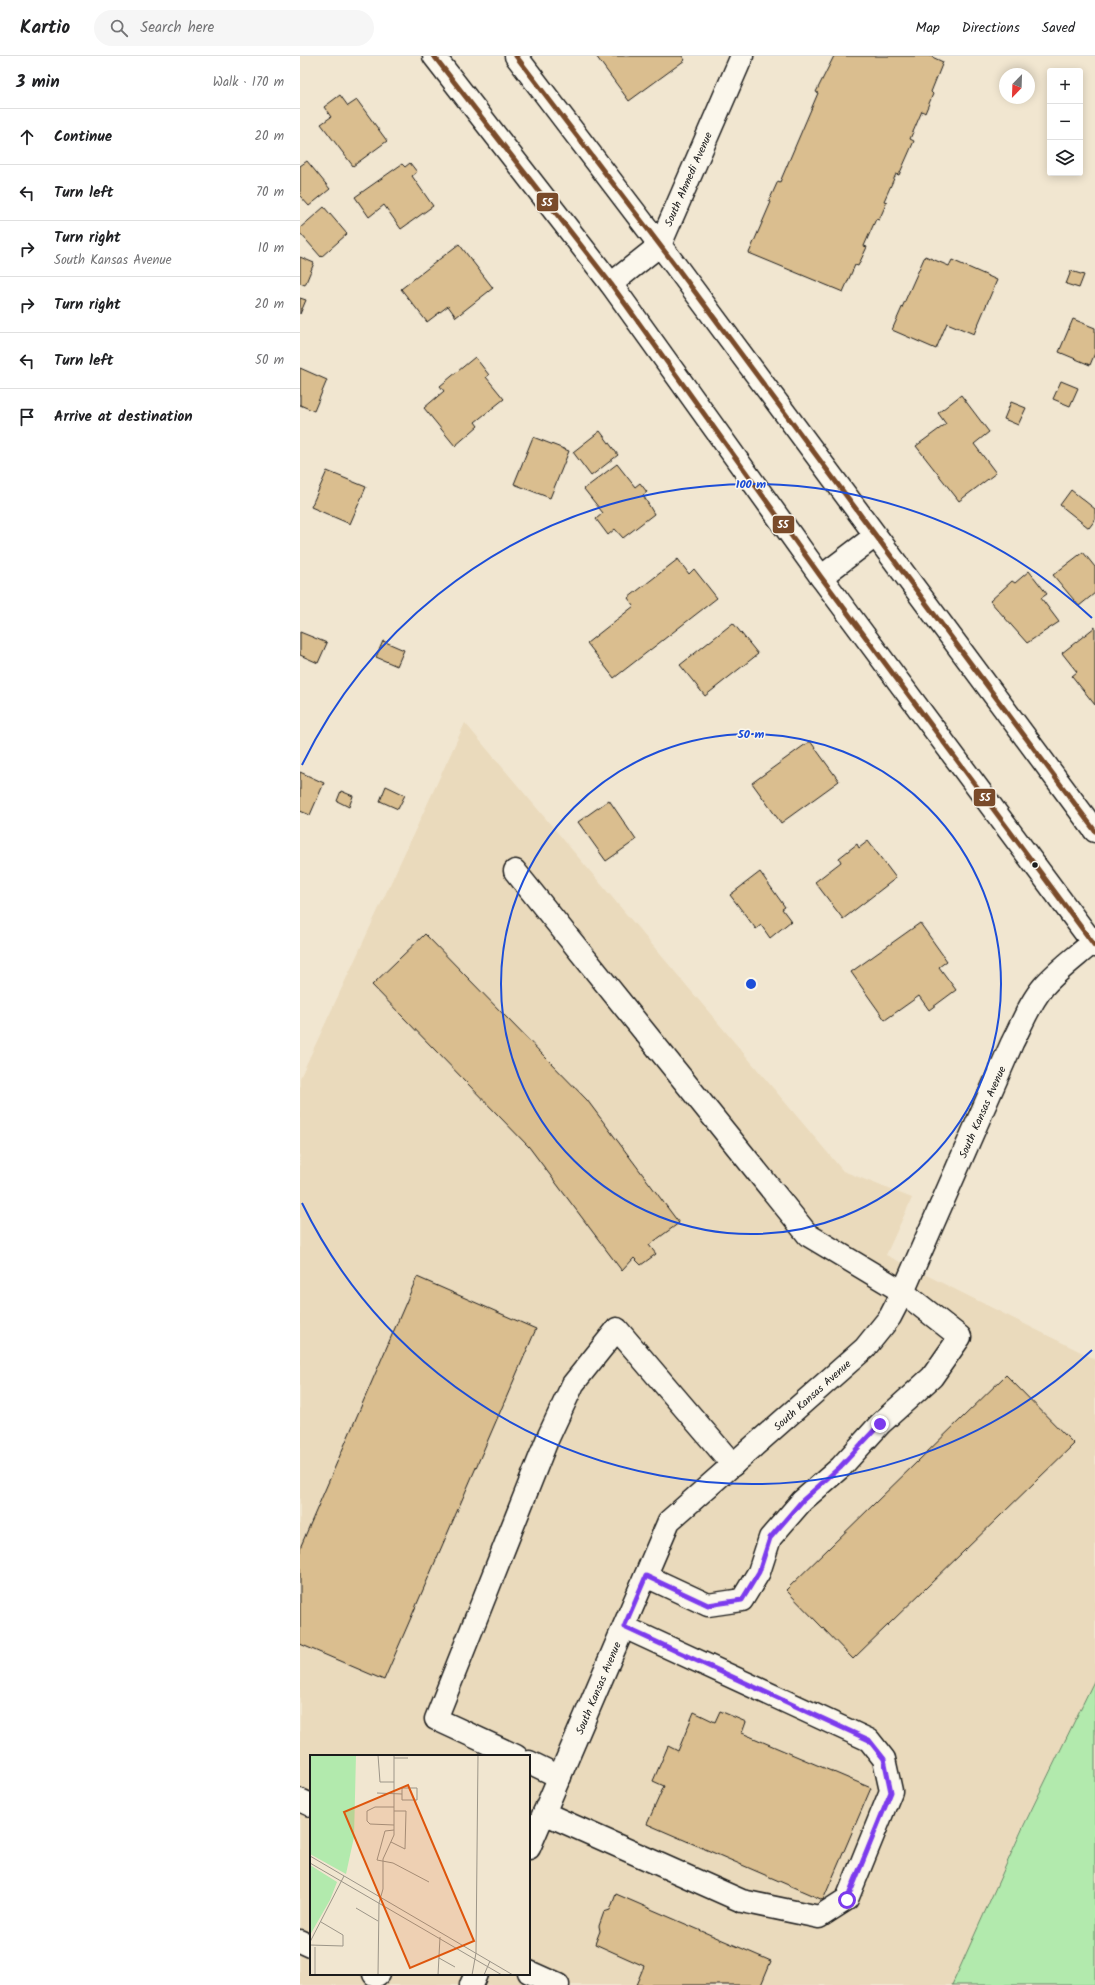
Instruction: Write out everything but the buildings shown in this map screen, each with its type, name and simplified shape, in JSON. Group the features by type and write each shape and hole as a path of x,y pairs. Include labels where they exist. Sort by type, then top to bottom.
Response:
{"street":[{"path":"434,56 611,284 821,577 1094,943"},
{"path":"516,56 660,245 1095,831"},
{"name":"South Ahmedi Avenue","path":"611,284 660,245 742,56"},
{"path":"821,577 875,536"},
{"path":"515,872 808,1235 904,1292 960,1337 932,1377 880,1424 840,1467 802,1501 770,1538 759,1572 742,1600 708,1605 646,1576"},
{"name":"South Kansas Avenue","path":"530,1846 669,1520 733,1466 865,1348 890,1317 904,1292 1012,1043 1029,1008 1043,987 1060,969 1094,943"},
{"path":"514,1755 436,1719 547,1440 573,1384 617,1329 733,1466"},
{"path":"544,1813 742,1901 819,1917 847,1900 891,1792 884,1759 869,1740 624,1627"},
{"path":"530,1762 560,1776"},
{"path":"300,1800 310,1805"},
{"path":"300,1941 310,1946"},
{"path":"530,1972 558,1985"},
{"path":"471,1985 476,1975"}],"shaded area":[{"path":"465,723 843,1171 912,1198 886,1255 1095,1359 1095,1679 1023,1825 952,1985 300,1985 300,1078"}],"green space":[{"path":"1095,1679 1095,1985 952,1985 1024,1825"}],"transit line":[{"name":"55","path":"434,56 611,284 821,577 1095,946"},
{"name":"55","path":"516,56 675,265 1095,831"}],"route":[{"path":"847,1900 891,1792 884,1759 869,1740 624,1627 646,1576 708,1605 742,1600 759,1572 770,1538 802,1501 840,1467 880,1424"}]}
